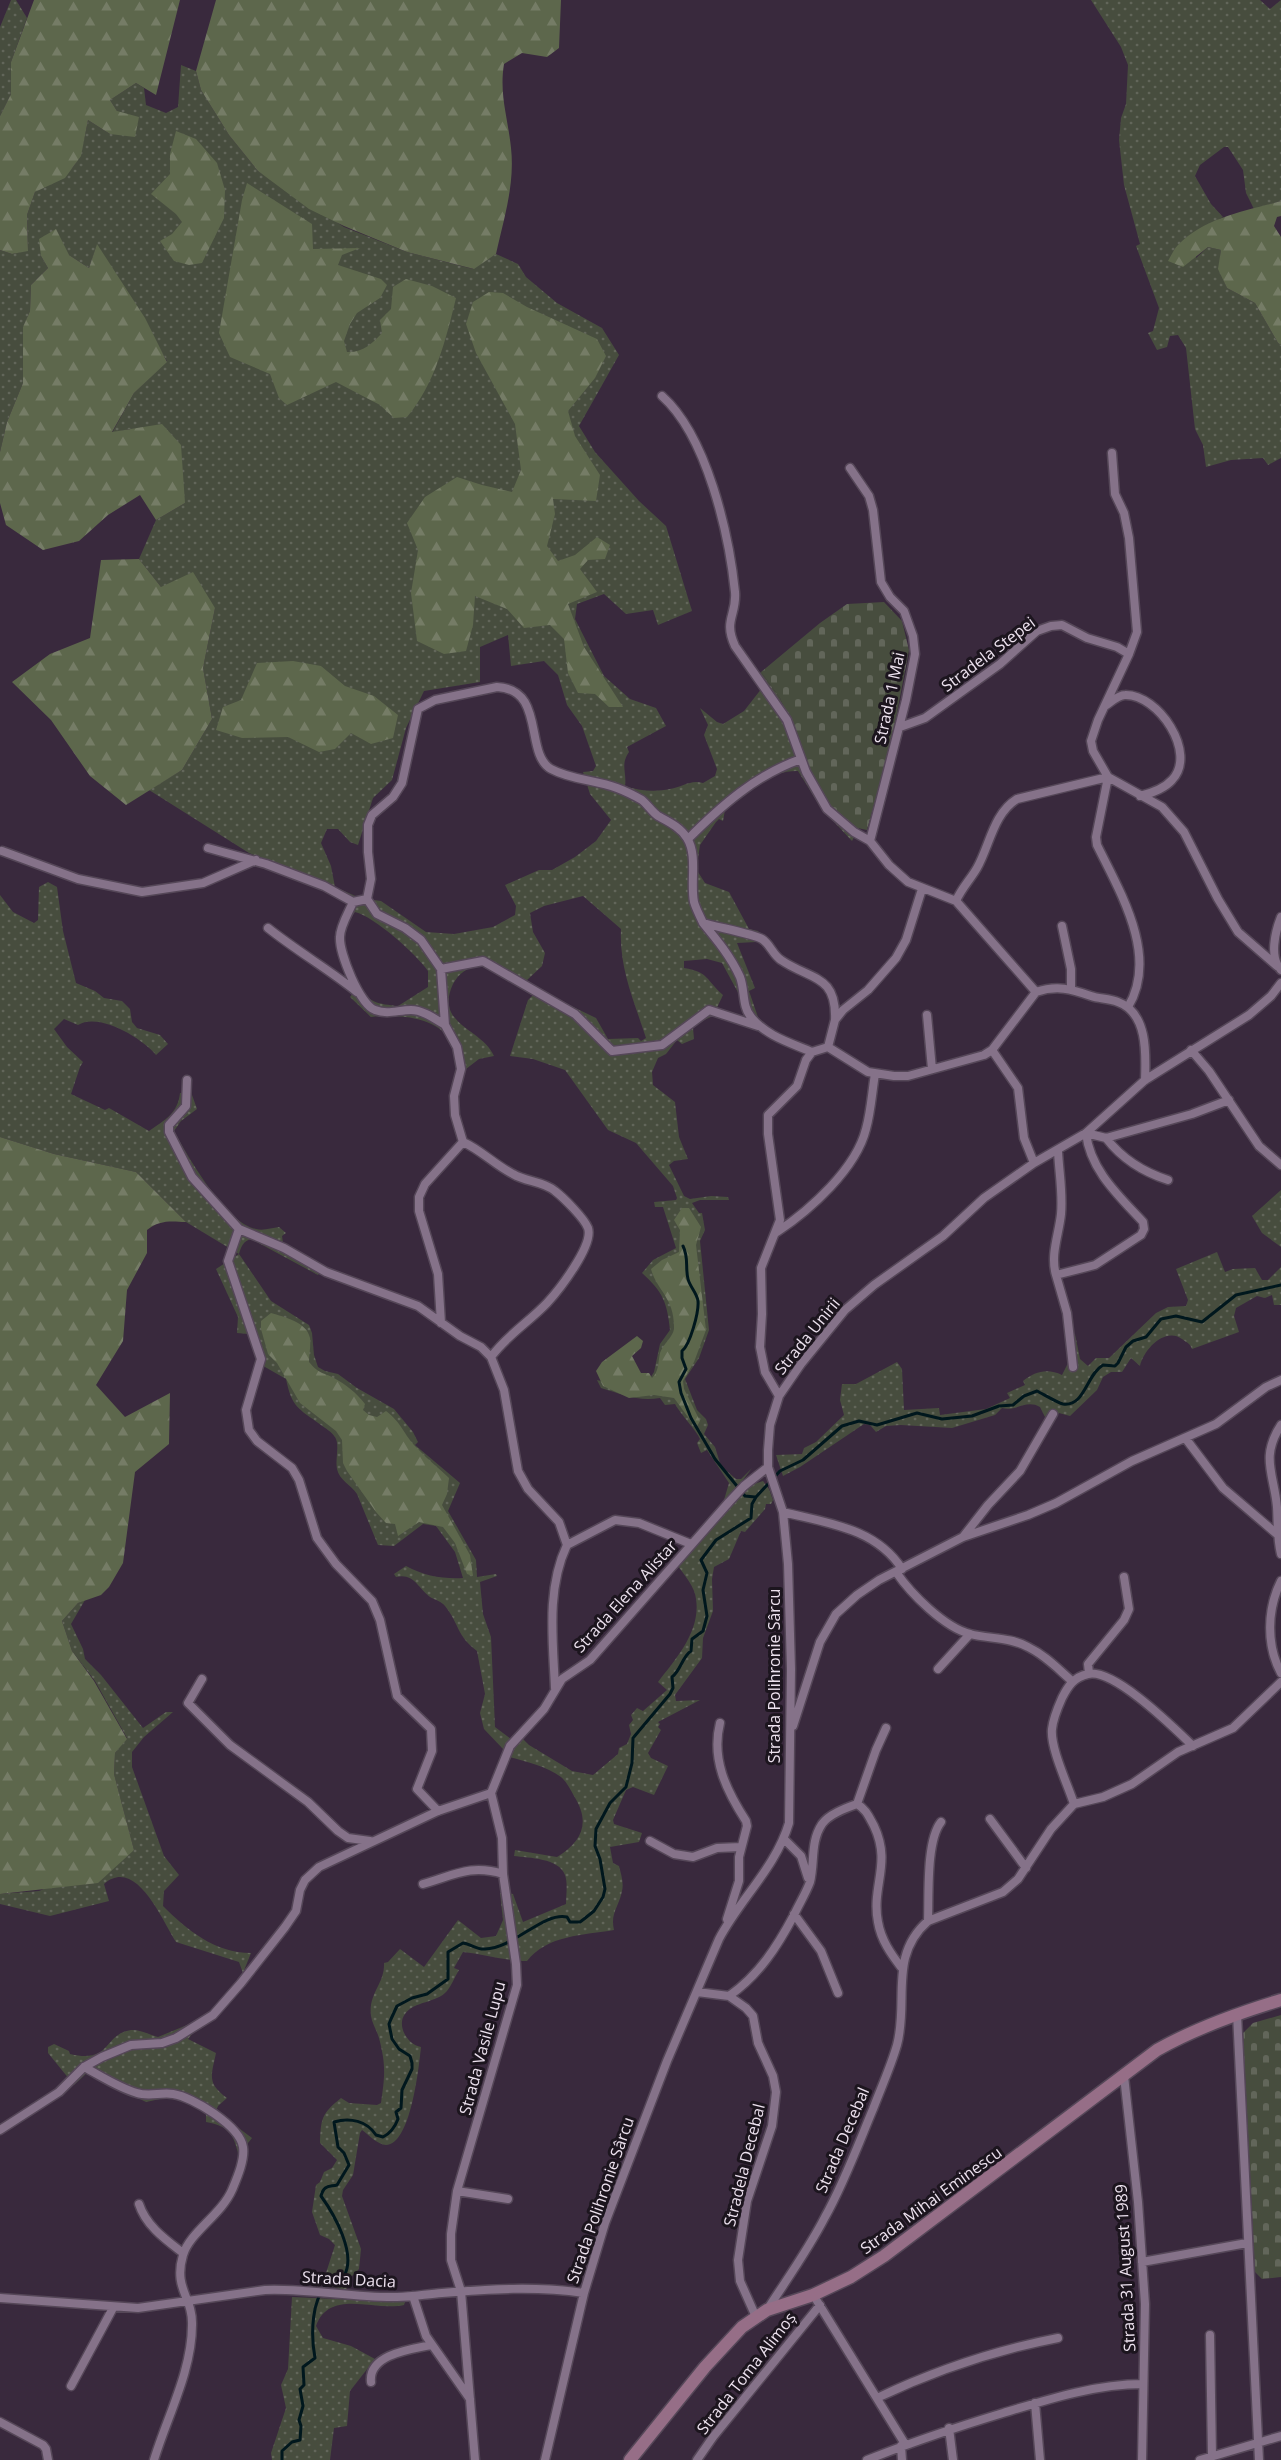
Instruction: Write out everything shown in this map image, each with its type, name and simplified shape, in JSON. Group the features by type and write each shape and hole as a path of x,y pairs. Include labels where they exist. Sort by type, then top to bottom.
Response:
{"main road":[{"name":"Strada Mihai Eminescu","path":"630,2460 705,2367 736,2333 761,2314 816,2300 884,2256 1157,2050 1181,2037 1237,2014 1281,2000"}],"street":[{"path":"662,396 683,420 703,460 720,509 735,598 729,622 729,634 787,720 801,759 827,809 854,832 870,841 899,875 922,889 956,901 1036,992"},
{"path":"1112,453 1115,494 1124,513 1129,538 1137,632 1091,741 1093,751 1108,777 1162,807 1184,831 1218,899 1238,932 1279,968"},
{"name":"Strada 1 Mai","path":"850,468 869,496 873,510 881,582 890,597 904,611 913,636 915,654 900,727 870,841"},
{"name":"Stradela Stepei","path":"900,727 925,718 1000,664 1037,631 1051,626 1062,625 1087,638 1117,647 1129,654"},
{"path":"491,1357 512,1333 547,1302 564,1281 585,1248 589,1235 588,1227 580,1216 556,1191 513,1174 463,1142 455,1116 454,1096 461,1069 456,1047 445,1025 441,969 421,940 405,928 377,914 368,902 371,879 368,825 372,815 393,797 402,783 418,709 435,700 498,687 514,691 520,696 528,710 540,756 551,769 625,792 643,801 656,815 674,824 688,839 693,864 694,902 703,923 733,963 741,980 749,1016 778,1038 812,1052"},
{"path":"1104,707 1123,694 1142,697 1153,705 1175,734 1180,749 1180,765 1174,778 1152,793 1139,796"},
{"path":"688,839 743,788 780,766 801,759"},
{"path":"956,901 976,870 998,820 1012,802 1108,777"},
{"path":"1108,777 1096,837 1097,845 1138,937 1135,991 1128,1007"},
{"path":"208,848 256,860 324,886 353,902 368,902"},
{"path":"2,851 78,879 142,892 203,882 256,860"},
{"path":"835,1020 843,1010 868,990 896,958 906,940 922,889"},
{"path":"353,902 339,938 349,972 368,1007 378,1012 392,1013 412,1010 422,1012 445,1025"},
{"path":"1279,968 1275,943 1281,917"},
{"path":"703,923 762,939 779,959 813,975 826,985 836,1006 828,1047"},
{"path":"1062,926 1071,969 1071,988"},
{"path":"268,928 292,947 328,969 359,994"},
{"path":"441,969 483,961 575,1014 612,1051 662,1046 709,1010 761,1027"},
{"name":"Strada Unirii","path":"783,1512 768,1467 770,1425 779,1395 801,1364 846,1310 874,1285 943,1236 984,1198 1034,1163 1086,1133 1145,1080 1249,1015 1271,996 1281,983"},
{"path":"779,1395 765,1372 760,1347 761,1268 780,1220 768,1134 768,1115 797,1086 806,1060 812,1052 828,1047 875,1074 908,1076 984,1055 992,1050 1036,992 1071,988 1128,1007 1143,1033 1145,1080"},
{"path":"927,1015 932,1069"},
{"path":"992,1050 1018,1088 1024,1138 1034,1163"},
{"path":"1191,1050 1229,1100 1259,1146 1281,1165"},
{"path":"777,1232 805,1212 838,1178 856,1154 866,1131 875,1074"},
{"path":"187,1080 186,1106 169,1125 169,1132 192,1177 238,1229 276,1245 326,1272 418,1306 481,1347 491,1357 504,1390 518,1471 528,1489 559,1522 567,1545"},
{"path":"1056,1275 1095,1264 1141,1235 1144,1229 1143,1222 1098,1169 1088,1151 1086,1133 1107,1138 1192,1114 1229,1100"},
{"path":"1107,1138 1115,1150 1137,1167 1168,1180"},
{"path":"441,1323 438,1274 419,1211 419,1197 425,1184 463,1142"},
{"path":"1058,1151 1062,1198 1054,1267 1067,1313 1073,1367"},
{"path":"238,1229 228,1262 261,1359 246,1410 249,1430 257,1441 292,1468 299,1480 317,1539 336,1564 372,1600 380,1620 397,1696 426,1722 433,1736 431,1757 417,1789 438,1810"},
{"path":"788,1737 820,1642 836,1614 857,1595 879,1580 963,1537 1056,1503 1132,1461 1216,1425 1266,1387 1281,1380"},
{"path":"963,1537 988,1505 1020,1471 1053,1414"},
{"path":"1281,1425 1272,1442 1269,1456 1270,1479 1277,1509 1281,1554"},
{"path":"1186,1439 1223,1488 1278,1535"},
{"name":"Strada Elena Alistar","path":"491,1793 510,1746 540,1714 562,1679 577,1670 595,1654 744,1486 768,1467"},
{"path":"783,1512 855,1530 888,1551 899,1571 922,1602 953,1627 970,1634 1028,1646 1072,1681"},
{"name":"Strada Polihronie Sârcu","path":"545,2460 584,2294 623,2171 726,1926 784,1839 789,1823 788,1737 791,1669 788,1564 783,1512"},
{"path":"555,1688 552,1646 553,1617 560,1560 567,1545 615,1520 639,1523 691,1544"},
{"path":"1089,1673 1088,1665 1124,1620 1129,1609 1124,1577"},
{"path":"1281,1581 1271,1613 1270,1640 1271,1649 1281,1673"},
{"path":"938,1669 970,1634"},
{"path":"1074,1804 1056,1750 1052,1730 1059,1705 1072,1681 1089,1673 1099,1674 1119,1683 1154,1709 1193,1746"},
{"path":"202,1679 188,1703 230,1745 308,1802 343,1835 370,1842"},
{"path":"941,1822 934,1831 931,1845 928,1921 1003,1892 1018,1879 1051,1829 1074,1804 1103,1797 1132,1784 1179,1752 1233,1728 1281,1682"},
{"name":"Strada Polihronie Sârcu","path":"720,1723 716,1738 717,1758 727,1790 747,1826 741,1846 739,1881 726,1926"},
{"path":"857,1804 886,1728"},
{"path":"0,2130 59,2092 84,2067 118,2049 131,2045 162,2043 176,2038 213,2014 242,1983 285,1927 296,1911 300,1890 305,1880 320,1867 438,1810 491,1793"},
{"name":"Strada Vasile Lupu","path":"476,2460 461,2291 451,2260 457,2191 517,1985 503,1875 502,1838 491,1793"},
{"path":"697,1992 729,1996 762,1967 781,1940 809,1884 812,1851 823,1823 842,1810 857,1804 863,1807 869,1815 881,1843 883,1857 877,1902 878,1921 890,1953 902,1967"},
{"path":"990,1819 1026,1868"},
{"path":"784,1839 801,1856 809,1884"},
{"path":"650,1841 674,1854 693,1857 717,1848 741,1846"},
{"path":"423,1884 464,1870 487,1869 503,1875"},
{"path":"795,1914 821,1952 838,1993"},
{"name":"Strada Decebal","path":"761,2314 810,2245 850,2163 888,2070 900,2028 902,1967 913,1939 928,1921"},
{"name":"Stradela Decebal","path":"729,1996 753,2016 758,2043 773,2076 776,2091 772,2126 747,2201 738,2260 740,2281 761,2314"},
{"path":"1237,2014 1259,2460"},
{"path":"84,2067 137,2093 172,2093 196,2101 240,2137 243,2151 232,2190 222,2208 191,2241 183,2253 181,2290 188,2302 193,2323 190,2346 177,2394 154,2460"},
{"name":"Strada 31 August 1989","path":"1124,2076 1129,2100 1145,2304 1142,2460"},
{"path":"457,2191 508,2199"},
{"path":"139,2204 142,2213 152,2227 183,2253"},
{"path":"1142,2262 1247,2243"},
{"name":"Strada Dacia","path":"0,2298 113,2308 138,2308 285,2289 368,2297 414,2296 461,2291 546,2289 584,2294"},
{"path":"414,2296 426,2336 470,2399"},
{"path":"816,2300 877,2398 903,2445 902,2460"},
{"name":"Strada Toma Alimoș","path":"697,2460 816,2300"},
{"path":"71,2386 113,2308"},
{"path":"1210,2335 1212,2456"},
{"path":"877,2398 906,2384 990,2354 1058,2338"},
{"path":"371,2382 370,2374 383,2360 407,2350 431,2345"},
{"path":"867,2460 949,2428 1035,2403 1105,2386 1143,2384"},
{"path":"1035,2403 1040,2460"},
{"path":"0,2422 43,2445 48,2460"},
{"path":"949,2428 953,2460"},
{"path":"1200,2460 1281,2436"}],"green space":[{"path":"11,0 16,0 27,18 11,62 11,94 0,116 0,27"},
{"path":"34,0 180,0 156,95 136,83 110,100 117,111 139,117 135,137 110,134 88,120 81,156 65,178 35,192 27,215 28,251 12,254 0,250 0,116 11,94 11,62"},
{"path":"216,0 561,0 559,48 547,57 522,53 504,64 503,96 512,161 508,201 496,254 474,269 407,252 309,209 258,171 229,135 201,90 196,71"},
{"path":"1091,0 1260,0 1270,9 1281,0 1281,201 1254,209 1246,193 1243,170 1228,147 1224,147 1200,165 1195,176 1211,204 1223,217 1196,232 1196,258 1208,247 1221,250 1219,269 1227,288 1255,303 1281,345 1281,458 1268,465 1263,458 1231,460 1206,467 1203,445 1195,429 1186,348 1178,335 1170,336 1167,347 1157,350 1148,333 1153,331 1159,308 1136,246 1140,244 1124,185 1119,140 1121,118 1126,104 1128,65 1121,47"},
{"path":"181,65 196,71 201,90 229,135 258,171 344,227 407,252 473,269 496,254 518,264 526,277 557,303 602,328 619,355 579,426 595,452 639,501 666,526 692,611 658,625 653,610 626,614 604,594 577,604 575,619 604,676 630,699 656,708 666,726 627,747 629,752 624,765 625,786 641,790 665,790 690,783 703,783 715,776 717,769 704,735 708,725 700,708 723,724 744,711 762,688 754,678 761,672 780,698 812,774 853,827 859,828 852,841 821,808 798,771 777,774 758,783 725,810 723,821 719,819 716,822 700,845 698,872 705,883 729,892 749,929 758,931 761,936 756,942 737,943 755,988 749,991 759,1020 747,1019 741,998 722,963 707,959 684,961 684,968 703,974 723,995 713,1016 693,1028 694,1039 682,1044 677,1040 666,1054 658,1058 652,1072 653,1085 675,1102 679,1137 688,1159 674,1161 669,1165 684,1196 690,1199 711,1196 728,1197 729,1200 700,1200 692,1203 699,1213 702,1213 705,1230 700,1241 709,1330 699,1358 685,1379 697,1410 706,1419 708,1425 704,1434 715,1447 721,1466 736,1479 741,1479 752,1468 728,1500 724,1500 729,1483 707,1450 701,1453 697,1443 700,1439 675,1404 665,1405 660,1398 644,1399 623,1395 601,1388 597,1380 625,1387 649,1380 654,1372 660,1344 670,1330 663,1298 642,1273 653,1260 676,1248 663,1207 655,1207 654,1202 676,1200 673,1186 636,1143 608,1130 565,1070 533,1059 510,1056 528,1000 538,990 596,1018 608,1039 638,1038 641,1041 646,1038 625,971 621,929 583,896 544,906 530,913 533,932 545,953 542,966 526,981 535,987 531,995 517,984 479,965 464,972 453,984 449,998 450,1009 454,1017 480,1039 494,1056 479,1059 466,1069 456,1072 453,1047 446,1035 438,1028 428,1022 404,1017 371,1017 350,997 359,985 366,996 374,1002 398,1006 428,987 428,971 405,946 384,928 363,915 355,912 346,924 340,920 348,902 336,895 335,887 249,853 149,790 182,770 212,719 203,668 215,608 161,587 139,559 156,520 185,503 130,429 112,433 134,393 167,361 97,245 89,268 69,255 41,256 48,268 31,285 30,311 23,328 23,383 7,422 0,452 0,250 12,254 28,250 27,215 35,192 60,178 74,165 82,148 88,120 110,134 117,111 110,100 136,83 144,88 146,105 166,113 178,107","holes":["508,635 511,666 544,661 558,675 567,705 582,726 596,766 593,771 583,772 590,794 611,820 596,841 575,857 552,870 539,870 505,885 516,906 515,915 493,927 454,934 426,932 381,901 360,898 335,887 331,866 321,843 327,829 338,829 350,842 358,845 373,798 392,780 406,728 424,691 480,682 480,647"]},
{"path":"176,131 196,139 217,163 225,190 224,218 202,263 189,265 174,261 160,241 172,234 182,222 176,214 151,194 170,174 170,154"},
{"path":"247,183 312,224 313,249 360,248 342,255 338,265 381,279 387,285 380,298 357,313 350,324 344,341 347,352 366,347 382,333 380,320 391,309 393,287 406,279 432,286 456,298 432,376 407,417 394,418 380,405 336,382 287,405 279,398 270,374 230,357 219,333"},
{"path":"1281,201 1281,216 1277,217 1274,226 1281,237 1281,345 1255,303 1227,288 1218,269 1221,250 1208,247 1183,267 1168,261 1178,245 1189,235 1213,221"},
{"path":"56,229 69,255 89,268 97,244 145,318 167,362 134,393 112,432 162,424 181,445 185,503 156,520 140,495 108,515 79,541 43,550 6,525 0,503 0,452 7,422 23,383 23,327 30,311 31,285 48,268 41,256 39,239"},
{"path":"489,292 503,293 527,307 597,339 606,356 595,378 568,411 575,436 600,475 596,501 553,499 555,514 547,546 558,561 575,555 597,537 610,545 605,559 588,560 580,569 597,592 568,604 584,647 623,707 609,707 595,694 578,693 568,673 564,639 550,625 524,628 507,609 475,596 473,625 466,651 444,654 417,641 411,593 418,550 407,523 425,497 457,477 512,492 521,470 515,424 476,353 466,324 473,302"},
{"path":"139,559 161,587 193,572 215,608 203,668 212,719 182,770 126,805 90,776 51,720 12,682 50,654 90,638 101,560"},
{"path":"884,602 902,621 909,650 892,739 867,830 853,827 835,811 812,774 780,698 761,672 820,623 847,604"},
{"path":"293,661 321,666 345,686 374,696 398,715 393,738 371,744 351,733 335,749 319,752 288,737 242,738 216,730 223,707 241,700 257,663"},
{"path":"48,882 57,887 63,931 76,983 95,991 104,998 122,1001 130,1009 132,1022 137,1028 160,1035 168,1044 156,1055 141,1041 108,1024 87,1022 78,1025 64,1019 54,1029 67,1047 83,1062 71,1094 105,1110 109,1108 149,1131 174,1111 180,1093 191,1092 197,1109 181,1121 174,1131 209,1188 232,1215 244,1224 259,1230 279,1227 286,1233 282,1236 283,1243 325,1267 318,1275 251,1239 244,1243 239,1254 186,1222 136,1172 54,1154 0,1137 0,895 13,912 34,923 38,920 39,887"},
{"path":"0,1137 54,1154 136,1172 186,1222 160,1223 147,1230 147,1253 127,1290 123,1341 96,1385 125,1417 170,1393 169,1444 135,1472 123,1563 109,1587 101,1595 78,1603 62,1621 72,1651 94,1681 127,1739 115,1753 114,1774 134,1850 98,1883 0,1894"},
{"path":"1281,1190 1281,1247 1262,1233 1252,1216"},
{"path":"682,1208 689,1208 701,1227 696,1245 706,1330 694,1362 683,1381 684,1389 700,1421 696,1428 674,1398 654,1395 629,1398 603,1386 596,1371 602,1362 637,1336 643,1341 641,1348 632,1356 641,1373 649,1373 652,1378 656,1373 660,1353 674,1329 674,1318 669,1302 651,1269 662,1260 679,1252 680,1230 674,1220"},
{"path":"1217,1252 1225,1272 1233,1269 1255,1268 1262,1280 1268,1280 1281,1267 1281,1305 1274,1305 1272,1295 1265,1298 1257,1296 1236,1308 1234,1316 1239,1332 1192,1349 1188,1343 1175,1336 1162,1338 1146,1353 1140,1366 1131,1358 1122,1372 1111,1372 1103,1377 1097,1390 1070,1416 1059,1413 1055,1418 1045,1417 1040,1407 1030,1404 1002,1408 995,1415 952,1428 901,1425 886,1426 876,1432 870,1425 864,1424 783,1476 776,1455 802,1454 804,1448 816,1442 844,1415 840,1400 842,1384 856,1384 897,1362 902,1369 904,1410 939,1408 940,1415 986,1409 1010,1398 1007,1393 1025,1385 1023,1381 1032,1375 1047,1371 1062,1375 1069,1361 1067,1334 1075,1334 1080,1359 1088,1366 1096,1358 1109,1358 1156,1313 1168,1307 1186,1306 1188,1300 1176,1269"},
{"path":"239,1254 271,1301 309,1325 318,1367 338,1374 357,1388 394,1409 413,1432 418,1442 415,1445 460,1483 448,1511 476,1560 477,1577 496,1574 497,1576 480,1582 483,1614 491,1637 495,1727 511,1739 504,1750 484,1729 480,1713 485,1694 477,1651 465,1640 443,1604 430,1597 411,1579 396,1577 394,1574 406,1566 434,1576 463,1578 455,1552 436,1526 423,1524 394,1546 378,1545 357,1494 338,1473 335,1437 297,1406 286,1379 258,1363 248,1334 237,1333 238,1317 216,1269"},
{"path":"271,1313 300,1324 308,1332 310,1338 309,1362 312,1366 347,1386 365,1404 363,1410 369,1415 377,1417 386,1411 396,1420 417,1448 449,1478 447,1494 442,1505 470,1555 473,1576 467,1574 455,1543 443,1527 419,1522 398,1536 395,1524 386,1523 376,1512 343,1463 342,1440 336,1431 300,1403 277,1363 268,1354 261,1321"},
{"path":"763,1481 773,1500 771,1504 766,1504 765,1509 745,1532 741,1531 729,1559 714,1567 713,1611 703,1638 702,1658 675,1695 676,1701 700,1700 658,1722 661,1730 648,1753 651,1758 668,1766 654,1795 633,1787 626,1790 613,1820 614,1824 642,1833 639,1842 610,1847 613,1863 619,1866 623,1885 614,1914 614,1930 555,1941 535,1952 527,1961 463,1952 454,1968 459,1970 447,1991 437,1998 414,2007 405,2014 402,2024 405,2034 412,2043 421,2047 416,2086 408,2119 395,2142 386,2145 377,2142 362,2130 360,2133 353,2175 343,2190 342,2196 361,2249 359,2269 346,2282 347,2291 320,2283 326,2273 335,2245 320,2235 312,2212 316,2185 320,2182 324,2172 332,2168 337,2160 320,2143 322,2122 329,2108 341,2098 349,2103 377,2105 381,2103 384,2063 371,2008 382,1977 384,1963 388,1962 400,1949 424,1967 458,1920 481,1938 496,1936 503,1920 500,1893 513,1894 523,1922 566,1904 566,1882 562,1869 543,1860 514,1856 515,1850 557,1857 566,1851 573,1845 581,1831 583,1823 579,1806 565,1781 556,1773 509,1757 516,1744 523,1739 572,1771 593,1775 618,1754 619,1748 627,1744 631,1734 629,1725 633,1720 631,1715 637,1708 643,1711 667,1690 658,1682 686,1644 695,1622 697,1611 694,1590 678,1566 751,1485"},
{"path":"85,1600 71,1624 83,1649 85,1659 101,1675 143,1728 166,1712 173,1712 144,1737 132,1752 132,1767 164,1856 179,1875 164,1891 163,1906 202,1939 225,1949 251,1953 243,1973 239,1962 176,1942 147,1894 127,1878 116,1878 104,1884 109,1901 50,1916 0,1904 0,1894 39,1891 134,1850 114,1774 115,1753 127,1738 95,1681 72,1651 62,1621 78,1603"},
{"path":"1281,2015 1281,2277 1262,2279 1255,2272 1243,2033 1253,2023"},
{"path":"187,2025 193,2033 188,2039 216,2053 212,2079 216,2088 227,2098 216,2111 252,2138 248,2143 247,2155 238,2153 228,2131 206,2122 204,2110 174,2096 146,2102 87,2073 74,2085 48,2053 48,2047 54,2044 69,2051 70,2054 93,2055 100,2052 122,2033 131,2030 158,2037"},
{"path":"292,2297 405,2302 404,2305 392,2306 342,2305 323,2314 316,2326 323,2338 351,2346 375,2359 350,2391 347,2426 334,2428 330,2460 272,2460 271,2453 286,2408 281,2385 288,2369"}],"waterway":[{"path":"683,1246 688,1279 698,1301 693,1328 682,1351 686,1369 679,1382 681,1393 691,1418 715,1459 745,1496 755,1497"},
{"path":"282,2460 282,2451 292,2442 300,2440 299,2420 303,2406 300,2389 304,2385 303,2367 315,2358 313,2328 319,2296 331,2281 344,2276 347,2267 348,2257 342,2234 321,2196 325,2188 337,2185 349,2165 344,2153 338,2147 334,2122 358,2121 368,2126 376,2135 383,2137 394,2127 398,2119 396,2112 401,2108 402,2090 412,2069 412,2063 410,2056 399,2049 392,2039 389,2024 397,2006 412,1998 427,1994 448,1979 448,1952 463,1943 482,1949 496,1947 548,1920 567,1917 570,1922 580,1922 594,1911 605,1889 600,1859 595,1846 596,1829 610,1803 626,1787 632,1763 633,1738 670,1694 673,1688 672,1677 691,1651 692,1639 703,1631 707,1616 703,1590 707,1573 701,1560 716,1540 751,1518 752,1504 756,1497 780,1471 803,1460 842,1426 859,1421 877,1425 917,1413 942,1419 972,1416 999,1406 1013,1405 1024,1396 1037,1391 1063,1404 1070,1404 1081,1396 1097,1370 1103,1365 1115,1366 1126,1347 1133,1341 1146,1337 1161,1319 1176,1316 1202,1322 1236,1295 1281,1285"}]}
